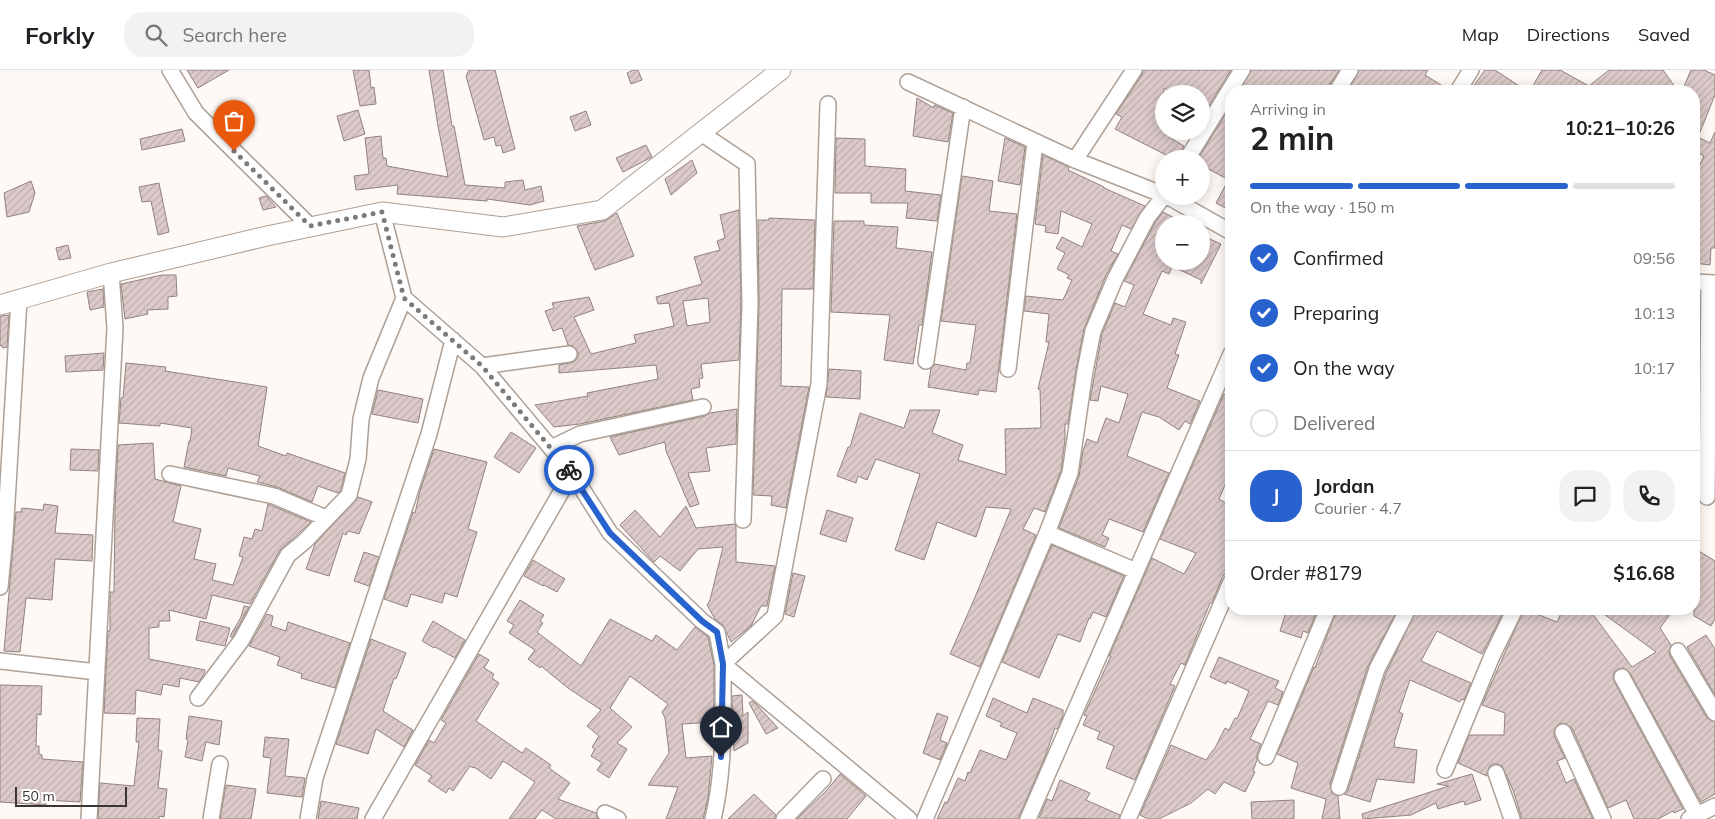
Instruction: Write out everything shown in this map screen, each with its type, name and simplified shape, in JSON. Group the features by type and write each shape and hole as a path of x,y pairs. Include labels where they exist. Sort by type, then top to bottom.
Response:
{"street":[{"path":"170,70 196,113 310,226"},
{"path":"0,305 110,273 310,226 382,212 503,227 602,210 781,70"},
{"path":"1075,160 1134,70"},
{"path":"1233,85 1242,70"},
{"path":"1341,85 1350,70"},
{"path":"1462,85 1471,70"},
{"path":"908,82 1075,160 1155,192"},
{"path":"1193,150 1225,98"},
{"path":"723,664 775,616 816,404 819,384 828,104"},
{"path":"926,361 963,107"},
{"path":"701,133 747,164 750,304 743,520"},
{"path":"1008,369 1035,142"},
{"path":"926,819 1047,533 1070,473 1084,371 1093,331 1115,279 1147,218 1158,205"},
{"path":"1182,205 1225,229"},
{"path":"382,212 404,298 482,366 572,473 610,533 702,621 717,632 723,664 722,741 713,819"},
{"path":"90,819 115,328 110,273"},
{"path":"1706,283 1707,497"},
{"path":"198,698 241,641 288,555 305,541 349,495 358,459 362,419 371,378 404,298"},
{"path":"0,587 5,536 19,299"},
{"path":"308,819 315,778 429,434 453,340"},
{"path":"482,366 569,354"},
{"path":"1028,819 1225,368"},
{"path":"551,448 580,434 702,407"},
{"path":"373,819 572,473"},
{"path":"170,474 274,496 326,518"},
{"path":"1047,533 1136,571"},
{"path":"1128,819 1225,596"},
{"path":"1266,757 1325,615"},
{"path":"1339,787 1377,669 1405,615"},
{"path":"1444,770 1492,656 1512,615"},
{"path":"1678,651 1715,713"},
{"path":"0,661 97,672"},
{"path":"723,664 909,819"},
{"path":"1622,677 1693,817 1715,806"},
{"path":"1562,732 1603,819"},
{"path":"211,819 220,764"},
{"path":"1496,773 1512,819"},
{"path":"784,819 823,779"}],"building":[{"path":"187,70 229,70 198,88"},
{"path":"353,70 369,70 371,88 374,87 376,104 360,106"},
{"path":"429,70 443,70 452,126 454,126 465,185 505,188 505,182 523,180 525,190 541,186 544,201 530,205 487,199 487,201 397,194 398,185 356,190 354,176 369,174 365,138 381,136 383,158 386,158 387,166 448,177"},
{"path":"469,70 495,70 515,149 503,153 501,145 496,146 494,137 484,140 466,76"},
{"path":"638,70 642,80 631,84 627,73"},
{"path":"1143,70 1231,70 1210,104 1210,85 1155,85 1155,140 1174,140 1184,146 1182,150 1156,150 1115,129 1122,117 1116,114 1142,75"},
{"path":"1251,70 1339,70 1330,85 1243,85"},
{"path":"1359,70 1428,70 1425,75 1441,85 1351,85"},
{"path":"1485,70 1495,70 1518,85 1474,85"},
{"path":"1542,70 1560,70 1587,85 1533,85"},
{"path":"1609,70 1663,70 1674,85 1590,85"},
{"path":"1691,70 1704,70 1715,75 1715,95 1700,132 1700,85 1685,85"},
{"path":"917,98 934,108 934,105 953,113 948,142 913,136"},
{"path":"358,110 365,134 344,141 337,116"},
{"path":"586,111 591,125 575,131 570,117"},
{"path":"1225,115 1225,178 1210,170 1210,150 1204,150"},
{"path":"182,129 185,141 142,150 140,139"},
{"path":"1715,132 1715,248 1711,248 1710,265 1700,264 1700,164 1704,156 1700,154 1700,138 1710,143"},
{"path":"836,138 865,139 865,166 906,169 905,191 941,195 937,221 906,218 908,203 871,203 871,193 835,193"},
{"path":"1005,138 1025,147 1020,185 998,181"},
{"path":"646,145 652,157 623,172 616,158"},
{"path":"1043,155 1069,167 1068,170 1104,188 1145,206 1131,229 1122,225 1111,251 1118,254 1106,275 1084,329 1068,424 1065,424 1061,471 1045,512 1034,508 1023,529 1036,535 980,667 950,654 1011,509 986,507 976,537 937,522 924,560 895,550 920,474 876,459 867,480 858,476 856,483 837,476 848,447 850,447 860,413 904,428 910,410 940,410 932,433 963,445 958,460 1006,475 1005,429 1041,428 1040,389 1038,389 1049,342 1046,342 1049,314 1024,311 1026,296 1063,300 1072,280 1067,278 1069,275 1057,269 1065,253 1056,248 1062,237 1082,247 1092,224 1061,211 1058,234 1045,232 1046,226 1035,224"},
{"path":"692,160 697,173 671,195 665,179"},
{"path":"962,176 993,181 989,211 1017,214 996,392 979,390 978,395 928,387 931,368 935,364 966,370 967,363 970,363 976,325 941,321"},
{"path":"31,181 35,193 29,212 7,217 4,193"},
{"path":"159,183 169,232 158,235 151,201 142,202 139,187"},
{"path":"1225,186 1225,208 1216,203"},
{"path":"266,196 276,207 263,210 259,198"},
{"path":"739,210 741,304 739,360 701,364 703,378 699,379 700,387 691,389 693,400 580,424 554,427 535,405 588,396 587,393 658,379 656,365 559,373 559,365 574,362 578,357 578,352 573,346 568,345 562,328 553,331 545,311 554,308 552,303 589,297 594,310 574,317 591,354 636,343 634,335 674,326 669,303 658,304 656,297 702,284 694,257 720,250 717,241 725,238 720,215","holes":["708,298 710,322 687,326 683,301"]},
{"path":"617,213 634,256 595,270 577,226 604,221"},
{"path":"769,218 815,220 813,289 782,289 781,386 809,387 786,508 771,505 772,496 753,495 759,304 758,220 769,220"},
{"path":"834,221 864,221 864,225 898,227 896,248 932,252 922,325 919,325 913,364 884,360 890,315 831,312"},
{"path":"1155,223 1155,270 1170,270 1169,274 1162,271 1143,314 1171,325 1173,318 1186,322 1175,354 1179,355 1167,388 1200,401 1190,424 1185,421 1179,430 1159,417 1142,412 1127,456 1169,473 1143,532 1109,519 1102,535 1109,538 1105,547 1059,528 1079,476 1087,439 1097,443 1106,418 1119,423 1128,394 1101,386 1098,401 1090,400 1102,334 1115,303 1125,307 1134,285 1124,281"},
{"path":"1210,239 1221,244 1210,266"},
{"path":"68,245 71,258 59,260 56,248"},
{"path":"1180,270 1208,270 1201,284 1201,280"},
{"path":"162,275 176,275 177,296 168,297 168,309 147,310 148,314 125,319 121,284"},
{"path":"103,289 104,307 90,310 87,292"},
{"path":"9,315 7,347 3,348 0,346 0,316"},
{"path":"104,353 103,370 66,372 65,356"},
{"path":"126,363 166,367 165,371 267,387 258,446 286,456 287,453 345,473 341,490 338,493 318,486 312,502 277,487 257,482 260,476 228,468 226,476 184,467 192,428 160,423 160,426 119,423"},
{"path":"829,369 861,371 860,399 826,397"},
{"path":"378,390 423,399 418,423 372,414"},
{"path":"1224,394 1225,485 1219,499 1225,502 1225,573 1212,603 1210,603 1185,665 1181,663 1170,684 1175,686 1135,780 1106,768 1114,746 1097,739 1100,732 1083,725 1087,716 1084,715 1152,558 1184,574 1196,553 1160,539"},
{"path":"737,409 736,444 706,448 710,471 688,473 699,504 690,507 666,451 665,442 619,455 610,437 705,416 710,413"},
{"path":"511,432 536,448 519,473 494,457"},
{"path":"153,443 155,479 181,486 173,522 201,529 194,559 216,564 212,580 233,585 243,557 239,556 244,537 252,539 255,529 262,531 268,504 311,522 280,550 250,604 212,595 206,619 169,610 170,621 159,621 159,627 149,628 149,659 205,670 199,682 180,678 179,687 163,684 161,695 136,690 135,714 104,713 108,631 110,631 110,592 114,592 118,445"},
{"path":"71,449 99,450 98,471 70,470"},
{"path":"434,449 487,462 468,529 477,532 457,597 445,593 442,603 411,594 407,607 384,599 413,512 415,513"},
{"path":"358,497 372,502 359,534 348,531 346,535 343,533 329,576 306,569 315,544"},
{"path":"44,504 58,506 55,533 93,535 92,561 55,559 52,600 26,598 20,652 4,651 16,512 21,512 22,508 43,510"},
{"path":"686,506 696,528 735,524 736,562 775,566 767,606 761,606 751,626 731,642 723,625 715,619 707,605 710,600 723,547 698,549 680,571 660,556 654,562 620,525 635,510 660,537"},
{"path":"827,510 853,518 846,542 820,534"},
{"path":"1052,545 1124,576 1106,617 1093,612 1080,642 1058,634 1039,678 1002,662"},
{"path":"364,552 379,557 369,586 354,581"},
{"path":"1700,552 1715,561 1715,619 1711,626 1694,616 1700,615"},
{"path":"533,560 565,579 557,592 524,576"},
{"path":"793,573 805,576 794,617 785,614"},
{"path":"520,600 544,615 540,621 543,623 537,632 581,666 610,619 652,641 656,635 677,650 695,627 708,637 714,665 714,722 682,724 686,758 712,756 708,798 703,819 666,819 678,787 648,785 669,753 665,718 662,712 668,704 630,676 610,708 632,727 617,743 627,749 609,778 597,770 602,763 591,756 595,749 592,747 599,736 587,726 601,710 568,688 541,666 540,668 528,659 535,650 509,633 514,625 507,621"},
{"path":"244,606 249,607 232,638 230,636 241,617"},
{"path":"267,614 273,616 271,626 286,631 288,622 350,643 335,688 301,678 302,674 277,665 280,657 249,646"},
{"path":"1285,615 1316,615 1308,633 1303,631 1301,638 1280,631"},
{"path":"1335,615 1395,615 1368,666 1330,784 1332,793 1338,796 1340,819 1322,819 1326,799 1291,788 1298,763 1277,754 1315,668"},
{"path":"1414,615 1502,615 1482,654 1437,631 1421,661 1471,683 1464,700 1462,699 1460,702 1410,680 1399,712 1403,714 1394,747 1417,750 1414,783 1377,779 1370,802 1344,794 1348,790 1386,673"},
{"path":"1521,615 1539,615 1557,622 1560,615 1593,615 1632,667 1656,652 1605,615 1670,615 1660,628 1671,645 1670,656 1707,718 1715,722 1715,794 1701,802 1630,673 1623,668 1614,672 1614,681 1683,809 1674,813 1673,811 1658,819 1634,819 1626,800 1608,808 1572,728 1564,723 1559,724 1554,731 1554,736 1565,758 1557,761 1566,783 1574,779 1593,819 1522,819 1513,790 1502,766 1492,764 1489,767 1487,776 1458,763 1469,735 1504,735 1505,713 1482,705"},
{"path":"200,621 230,628 225,646 196,640"},
{"path":"433,621 465,640 455,658 422,641"},
{"path":"1706,635 1715,649 1715,695 1687,647"},
{"path":"371,639 406,653 396,679 394,678 383,711 413,730 404,747 376,729 368,754 336,744"},
{"path":"479,654 489,660 484,668 494,674 492,678 499,683 476,721 522,753 526,748 551,765 549,768 570,783 558,799 596,813 598,819 556,819 542,810 535,819 509,819 535,782 503,761 491,779 470,766 453,791 449,788 446,793 428,781 432,776 415,765 429,740 434,743 446,723 441,720"},
{"path":"1219,657 1279,681 1275,688 1283,692 1278,705 1268,701 1250,739 1261,744 1253,771 1255,772 1245,792 1224,782 1215,794 1208,789 1191,803 1159,819 1148,819 1140,815 1171,745 1206,760 1214,750 1225,728 1229,730 1235,718 1237,719 1249,691 1227,681 1226,684 1210,677"},
{"path":"0,685 42,686 41,715 37,714 36,746 39,746 39,754 42,755 42,759 83,762 80,802 46,800 46,805 0,802"},
{"path":"742,695 743,716 748,712 748,743 734,751 733,724 738,720 732,720 732,696"},
{"path":"993,698 1027,713 1033,698 1063,710 1059,726 1057,729 1055,728 1045,757 1018,819 937,819 945,802 947,803 958,778 965,781 980,750 1006,760 1017,733 1000,726 1002,723 986,716"},
{"path":"752,701 778,728 766,734 749,703"},
{"path":"937,713 948,717 940,740 947,743 940,760 923,753"},
{"path":"189,716 222,721 219,745 206,742 202,761 185,757"},
{"path":"137,718 160,719 158,750 162,751 158,788 167,789 164,817 159,816 159,819 98,819 100,783 134,786 139,742 136,742"},
{"path":"265,737 289,739 285,776 305,778 302,797 267,793 271,758 263,757"},
{"path":"840,774 866,796 847,819 797,819 827,790"},
{"path":"1472,774 1481,800 1465,805 1464,801 1438,809 1436,803 1411,815 1363,819 1362,814 1449,786 1437,784"},
{"path":"1060,780 1090,793 1086,800 1120,815 1119,819 1039,818 1047,799 1052,801"},
{"path":"226,785 256,789 251,819 220,819"},
{"path":"754,794 776,815 775,819 728,819"},
{"path":"1294,800 1294,819 1252,819 1251,802"},
{"path":"321,801 359,808 357,819 318,819"}],"way so far":[{"path":"234,151 310,226 382,212 404,298 482,366 569,470"}],"route":[{"path":"569,470 610,533 702,621 717,632 723,664 721,757"}]}
